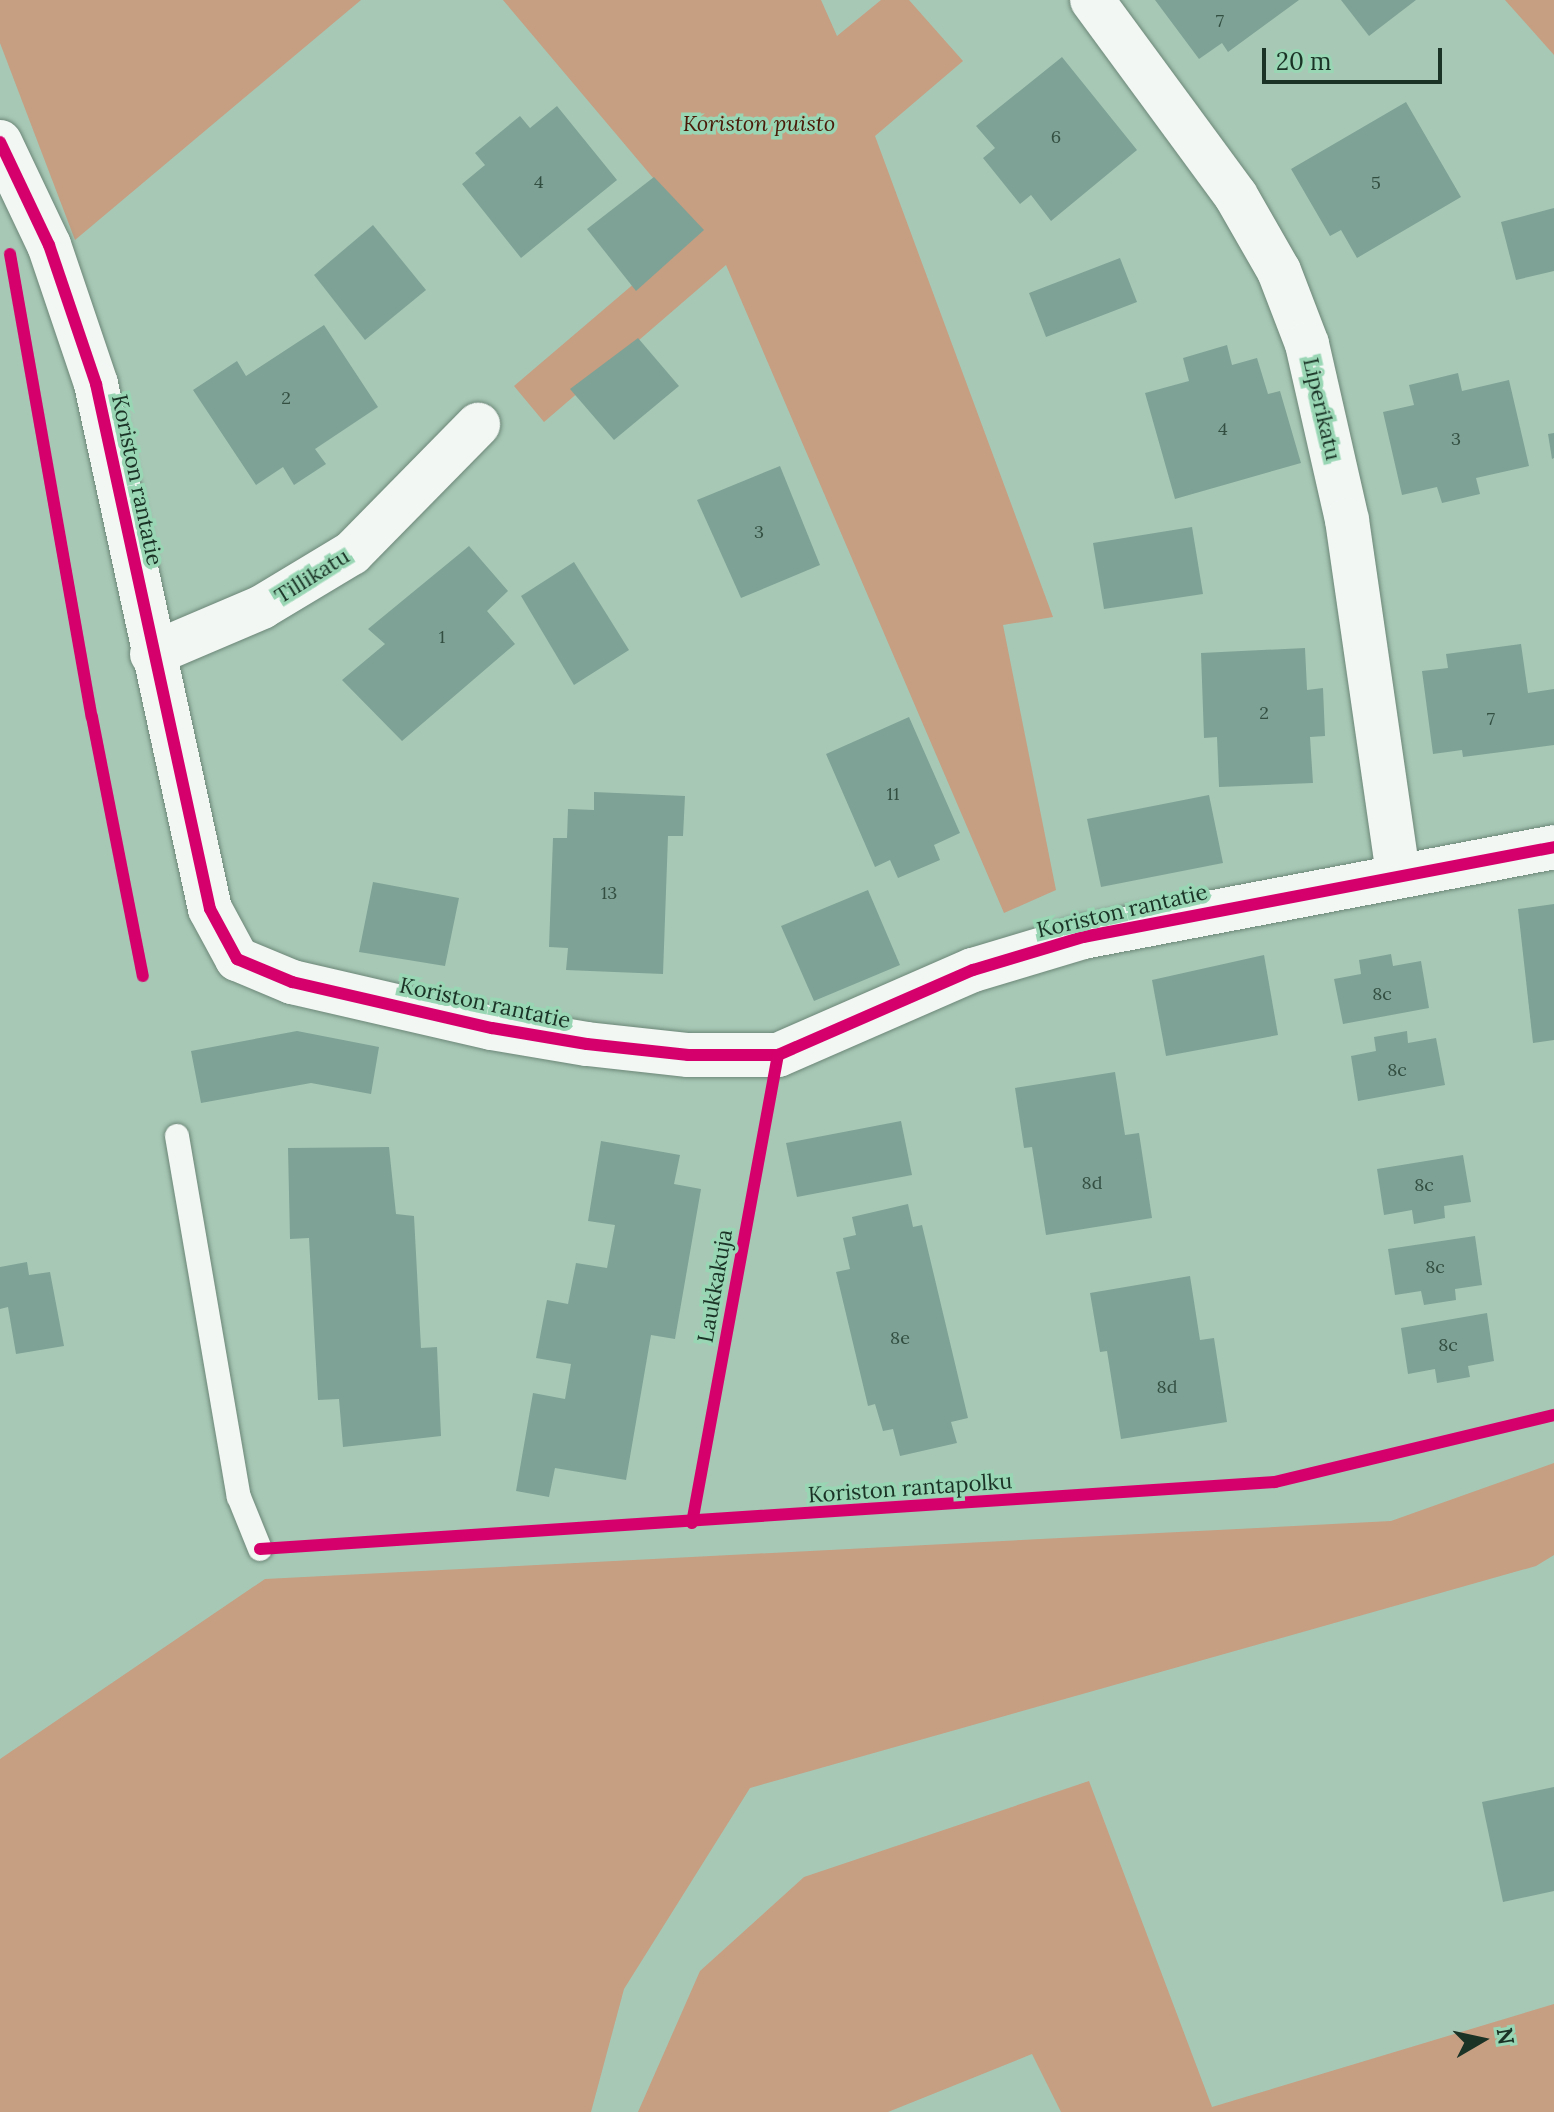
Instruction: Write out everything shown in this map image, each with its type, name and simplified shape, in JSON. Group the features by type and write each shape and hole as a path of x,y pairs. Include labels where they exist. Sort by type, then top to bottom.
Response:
{"street":[{"name":"Liperikatu","path":"1092,0 1236,196 1279,271 1307,344 1347,520 1398,876"},
{"name":"Koriston rantatie","path":"0,142 49,245 96,384 152,654 210,909 237,959 292,982 492,1028 587,1044 688,1055 778,1055 973,970 1040,949 1118,929 1554,847"},
{"name":"Tillikatu","path":"152,654 262,607 352,553 478,425"}],"lane":[{"path":"177,1136 239,1497 260,1549"}],"green space":[{"path":"0,0 361,0 75,240 0,43"},
{"name":"Koriston puisto","path":"503,0 821,0 837,36 881,0 909,0 963,61 875,136 1053,617 1003,625 1056,890 1004,913 726,265 544,422 514,386 697,230"},
{"path":"1505,0 1554,0 1554,55"},
{"path":"1554,1463 1554,1555 1536,1566 750,1788 624,1989 591,2112 0,2112 0,1759 265,1579 1391,1521"},
{"path":"1089,1781 1212,2107 1554,2004 1554,2112 1061,2112 1032,2054 888,2112 638,2112 700,1971 804,1877"}],"building":[{"path":"1155,0 1299,0 1228,52 1222,43 1199,59"},
{"path":"1341,0 1416,0 1369,36"},
{"path":"1062,57 1137,150 1051,221 1031,195 1020,204 983,158 995,148 976,126"},
{"path":"1406,102 1461,197 1357,258 1341,230 1330,236 1291,169"},
{"path":"557,106 617,180 521,258 462,184 485,165 475,153 520,116 530,128"},
{"path":"654,177 704,230 636,291 587,229"},
{"path":"1554,208 1554,271 1516,280 1501,222"},
{"path":"373,225 426,290 365,340 314,275"},
{"path":"1120,258 1137,302 1046,337 1029,293"},
{"path":"324,325 378,407 315,449 326,464 294,485 283,467 256,485 193,390 237,361 246,376"},
{"path":"638,338 679,386 614,440 570,389"},
{"path":"1227,345 1232,365 1257,358 1268,394 1280,391 1301,463 1175,499 1145,393 1189,381 1183,358"},
{"path":"1458,373 1462,391 1509,380 1529,466 1476,478 1480,494 1442,503 1437,487 1402,495 1383,412 1414,405 1409,385"},
{"path":"1554,433 1554,458 1552,459 1548,434"},
{"path":"780,466 820,565 741,598 697,500"},
{"path":"1192,527 1203,594 1104,609 1093,543"},
{"path":"469,546 508,591 487,611 515,644 402,741 342,680 385,644 368,629"},
{"path":"574,562 629,650 574,685 521,596"},
{"path":"1521,644 1528,693 1554,689 1554,745 1463,757 1462,750 1433,754 1422,671 1448,668 1446,654"},
{"path":"1305,648 1307,690 1323,688 1325,736 1310,737 1313,783 1219,787 1217,737 1204,738 1201,653"},
{"path":"909,717 960,833 934,845 940,860 898,878 890,860 875,867 826,754"},
{"path":"594,792 685,796 683,836 668,836 663,974 566,970 568,948 549,947 553,838 567,838 568,809 594,810"},
{"path":"1209,795 1223,863 1101,887 1087,819"},
{"path":"373,882 459,898 445,966 359,952"},
{"path":"868,890 900,965 814,1001 781,926"},
{"path":"1554,904 1554,1040 1533,1043 1518,909"},
{"path":"1391,954 1393,966 1421,961 1429,1008 1343,1024 1334,979 1361,974 1359,960"},
{"path":"1264,955 1278,1035 1166,1056 1152,980"},
{"path":"297,1031 379,1047 371,1094 311,1083 201,1103 191,1051"},
{"path":"1407,1031 1408,1043 1436,1038 1445,1085 1358,1101 1351,1056 1376,1051 1374,1037"},
{"path":"1115,1072 1125,1135 1139,1133 1152,1218 1046,1235 1032,1147 1024,1148 1015,1088"},
{"path":"901,1121 912,1175 797,1197 786,1143"},
{"path":"601,1141 680,1155 674,1184 701,1189 675,1339 651,1335 626,1480 555,1468 549,1497 516,1491 533,1393 565,1399 571,1364 536,1358 547,1300 568,1304 576,1263 607,1268 615,1225 588,1221"},
{"path":"389,1147 396,1214 414,1216 421,1348 437,1347 441,1436 343,1447 339,1399 318,1400 309,1238 290,1239 288,1148"},
{"path":"1463,1155 1471,1202 1444,1206 1445,1218 1414,1224 1412,1210 1384,1215 1377,1169"},
{"path":"908,1204 913,1227 922,1225 968,1418 951,1422 957,1443 900,1456 893,1429 883,1431 875,1404 868,1406 836,1272 850,1269 843,1238 856,1235 852,1217"},
{"path":"1475,1236 1482,1285 1455,1289 1456,1300 1424,1305 1421,1291 1395,1295 1388,1249"},
{"path":"27,1262 29,1275 50,1272 64,1346 16,1354 8,1307 0,1309 0,1267"},
{"path":"1190,1276 1200,1340 1214,1338 1227,1422 1121,1439 1107,1351 1100,1352 1090,1293"},
{"path":"1487,1313 1494,1361 1468,1366 1470,1377 1437,1383 1435,1369 1408,1374 1401,1328"},
{"path":"1554,1787 1554,1891 1503,1902 1482,1802"}],"cycle path":[{"path":"0,142 49,245 96,384 210,909 237,959 292,982 492,1028 587,1044 688,1055 778,1055 973,970 1083,937 1554,847"},
{"path":"10,254 92,717 143,976"},
{"name":"Laukkakuja","path":"692,1523 778,1055"},
{"name":"Koriston rantapolku","path":"260,1549 1275,1482 1554,1415"}]}
